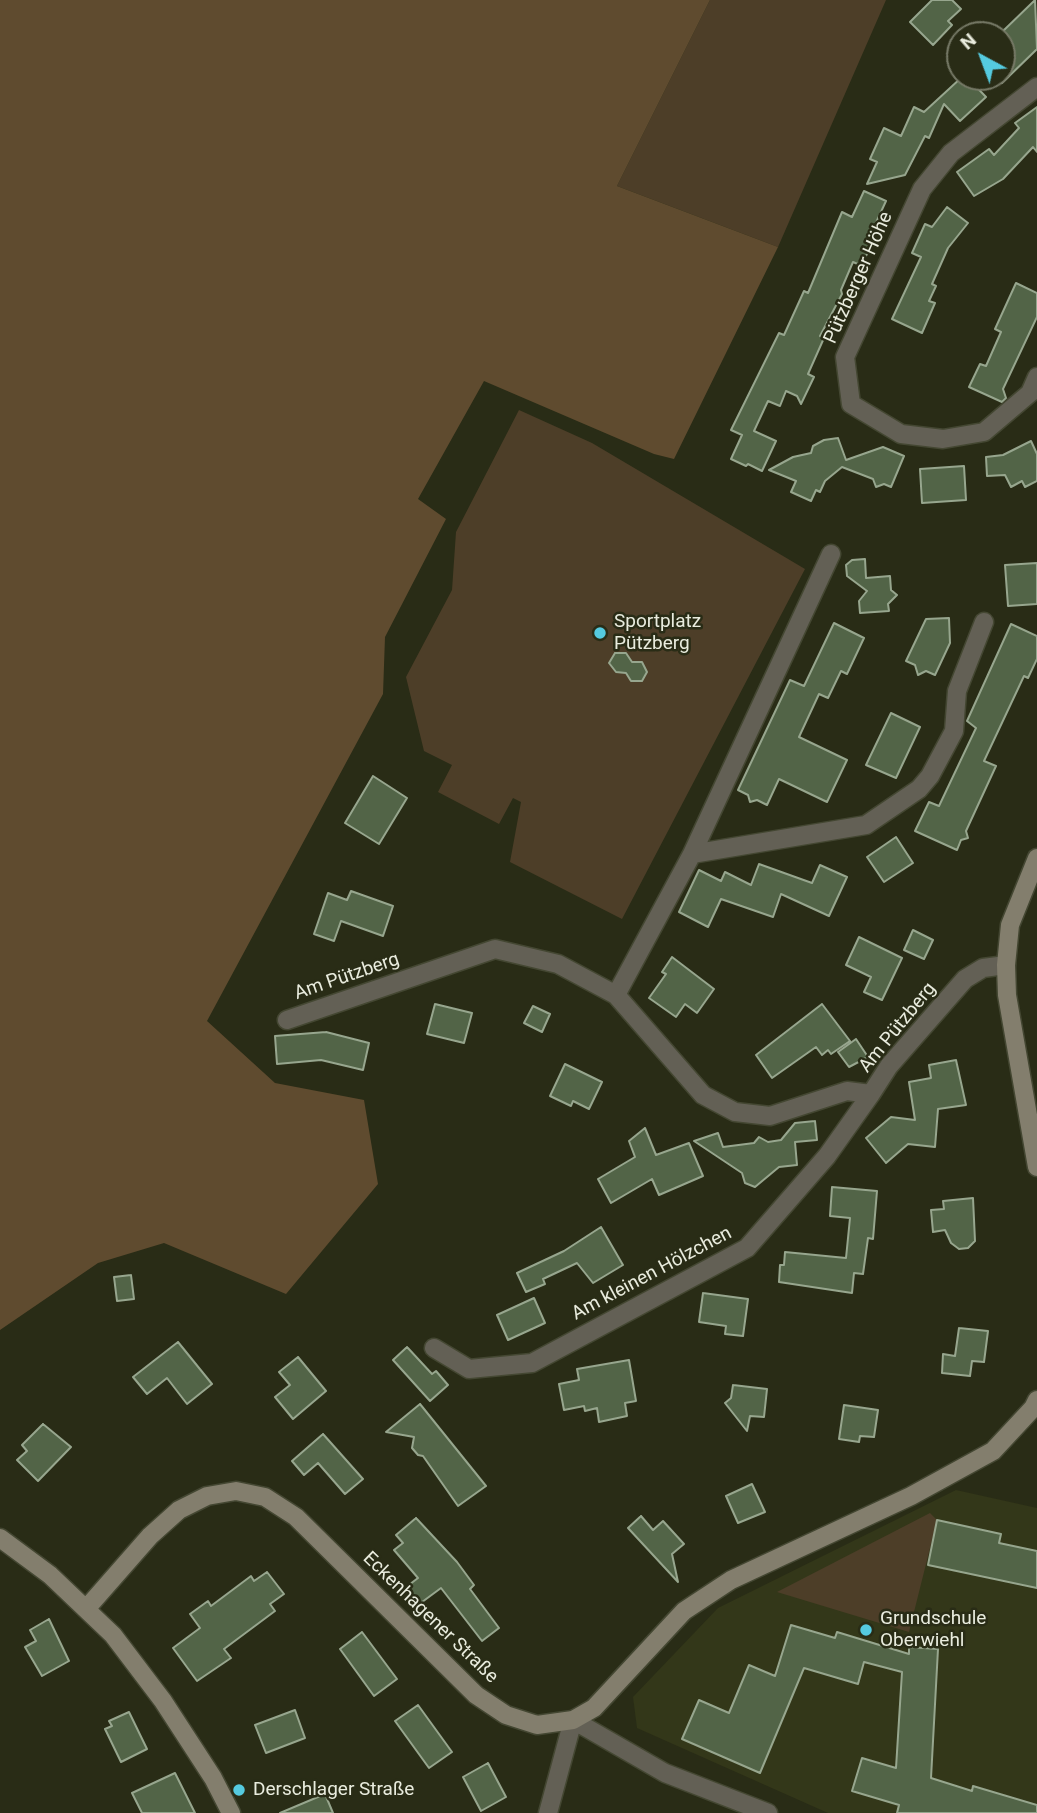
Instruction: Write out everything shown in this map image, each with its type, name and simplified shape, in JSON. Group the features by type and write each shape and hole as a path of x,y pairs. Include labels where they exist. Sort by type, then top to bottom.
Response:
{"main road":[{"path":"1037,858 1031,884 1010,925 1006,965 1007,995 1037,1167"},
{"name":"Eckenhagener Straße","path":"86,1609 150,1536 179,1510 207,1496 236,1491 265,1497 296,1517 476,1696 506,1716 537,1725 573,1720 594,1708 684,1611 731,1580 911,1496 993,1451 1036,1406"},
{"path":"0,1538 50,1575 113,1636 163,1702 231,1813"}],"street":[{"name":"Pützberger Höhe","path":"1037,87 951,153 922,188 845,357 851,404 901,433 943,439 984,432 1030,393 1037,377"},
{"path":"616,995 692,854 831,554"},
{"path":"692,854 866,825 919,789 930,776 954,731 957,691 984,622"},
{"name":"Am Pützberg","path":"287,1020 495,949 558,964 616,995 703,1095 735,1112 770,1116 847,1091 871,1094 889,1066 965,979 983,968 1006,965"},
{"name":"Am kleinen Hölzchen","path":"434,1348 469,1369 532,1363 747,1248 827,1156 871,1094"},
{"path":"548,1813 573,1720 665,1773 768,1813"}],"shaded area":[{"path":"0,0 710,0 617,186 778,247 674,459 654,454 484,381 418,499 446,519 385,637 383,694 207,1021 275,1083 364,1100 378,1184 286,1294 164,1243 98,1263 0,1330"},
{"path":"710,0 886,0 778,247 617,186"},
{"name":"Sportplatz Pützberg","path":"519,410 592,443 805,569 622,919 510,862 521,802 513,798 499,824 438,792 452,765 424,751 406,677 452,590 456,532"},
{"name":"Grundschule Oberwiehl","path":"956,1490 1037,1508 1037,1813 828,1813 637,1728 633,1697 718,1608"},
{"path":"930,1513 937,1520 909,1632 777,1592"}],"building":[{"path":"932,0 952,0 961,9 946,21 946,31 933,45 910,22"},
{"path":"1035,0 1037,49 1016,69 1016,21 1013,21"},
{"path":"947,91 980,91 986,97 960,121 944,104 929,138 925,136 905,175 867,184 877,162 870,159 884,128 901,136 914,107 924,112"},
{"path":"1037,107 1037,152 1033,147 1003,179 974,196 957,172 989,149 994,155 1019,128 1015,123"},
{"path":"864,191 886,201 874,227 877,228 871,240 873,245 860,265 853,262 841,290 842,294 820,336 824,338 808,374 814,377 801,404 797,396 786,391 780,406 768,401 754,431 776,441 762,471 748,464 746,466 731,459 742,435 731,430 779,333 784,335 804,291 808,293 842,212 852,217"},
{"path":"947,207 968,223 948,248 932,284 936,286 929,301 935,303 922,333 892,319 921,257 912,253 925,224 932,227"},
{"path":"1016,283 1037,293 1037,317 1003,389 1006,398 1002,402 969,387 980,364 986,366 1001,332 995,329"},
{"path":"838,438 846,460 883,447 904,456 891,487 884,484 876,487 873,479 842,467 825,481 820,492 816,490 811,501 791,492 796,481 769,470 793,457 811,453 813,446 824,440"},
{"path":"1031,441 1037,454 1037,481 1025,487 1022,481 1011,487 1005,475 987,476 986,457 1003,455"},
{"path":"964,466 966,500 922,503 920,469"},
{"path":"865,559 866,578 890,576 891,590 897,595 888,604 889,611 860,613 859,601 867,591 847,576 846,565 852,560"},
{"path":"1037,563 1037,604 1008,606 1005,565"},
{"path":"949,618 950,643 935,675 926,671 918,675 915,665 906,661 926,619"},
{"path":"834,623 864,638 847,674 841,671 828,698 819,694 799,737 847,760 827,802 779,779 767,805 757,800 750,802 748,795 738,790 790,680 804,686"},
{"path":"1011,624 1037,636 1037,659 1028,678 1024,676 984,761 996,766 966,831 968,838 961,840 957,850 915,831 929,802 939,806 976,728 967,721"},
{"path":"615,653 626,653 632,662 642,662 647,672 642,681 631,681 626,673 616,672 609,663"},
{"path":"891,713 920,727 896,778 866,765"},
{"path":"373,776 407,798 379,844 345,823"},
{"path":"896,837 913,863 884,882 867,857"},
{"path":"759,864 812,883 820,865 847,877 829,916 781,894 773,917 721,899 708,927 679,912 699,870 721,881 725,872 751,885"},
{"path":"351,891 393,906 383,936 341,921 334,941 314,934 328,893 347,900"},
{"path":"913,930 933,940 924,959 904,950"},
{"path":"859,937 902,958 882,1000 864,992 871,977 846,965"},
{"path":"672,957 714,989 697,1013 685,1004 676,1017 649,998 666,974 662,972"},
{"path":"435,1004 472,1013 464,1043 427,1034"},
{"path":"822,1004 850,1041 831,1054 828,1050 822,1055 816,1047 772,1078 756,1055"},
{"path":"533,1006 550,1014 542,1032 524,1023"},
{"path":"326,1032 369,1043 363,1070 321,1060 277,1064 275,1036"},
{"path":"856,1039 868,1057 849,1067 838,1052"},
{"path":"956,1060 966,1105 938,1109 935,1147 908,1144 886,1163 866,1138 891,1117 915,1120 909,1082 931,1078 929,1065"},
{"path":"565,1064 602,1082 589,1109 573,1101 571,1106 550,1096"},
{"path":"815,1121 817,1140 795,1142 797,1165 779,1167 755,1187 745,1183 742,1173 694,1141 718,1133 723,1147 754,1143 759,1137 768,1142 781,1140 795,1123"},
{"path":"645,1128 656,1155 689,1143 703,1176 659,1195 652,1179 611,1203 598,1179 635,1157 629,1141"},
{"path":"832,1187 877,1191 873,1239 868,1238 863,1274 854,1273 852,1293 779,1282 780,1265 784,1265 785,1252 846,1258 850,1218 830,1216"},
{"path":"973,1198 975,1241 968,1248 959,1249 951,1243 945,1230 933,1232 931,1210 944,1209 943,1201"},
{"path":"601,1227 623,1265 593,1283 577,1263 543,1279 545,1284 526,1292 517,1273 564,1251"},
{"path":"131,1275 134,1299 117,1301 114,1277"},
{"path":"703,1293 748,1299 743,1336 725,1334 726,1326 699,1322"},
{"path":"534,1298 545,1323 508,1340 497,1315"},
{"path":"959,1328 988,1331 984,1362 972,1361 970,1376 942,1373 943,1354 955,1356"},
{"path":"178,1342 212,1384 187,1404 167,1378 147,1394 133,1377"},
{"path":"407,1347 432,1374 436,1371 448,1385 430,1401 393,1360"},
{"path":"298,1357 326,1391 293,1419 275,1397 290,1385 279,1372"},
{"path":"629,1360 636,1401 625,1403 627,1416 599,1422 597,1408 585,1411 584,1406 564,1410 559,1384 579,1380 577,1369"},
{"path":"733,1385 767,1389 764,1417 750,1416 747,1431 725,1403 731,1398"},
{"path":"420,1404 486,1486 458,1506 423,1456 418,1455 412,1448 414,1437 386,1432"},
{"path":"844,1405 878,1410 874,1437 860,1436 859,1442 839,1439"},
{"path":"43,1424 71,1447 38,1481 17,1460 27,1451 22,1445"},
{"path":"323,1434 363,1479 345,1494 318,1463 304,1475 292,1461"},
{"path":"752,1484 765,1512 738,1523 726,1496"},
{"path":"641,1516 653,1530 663,1521 684,1544 672,1554 678,1582 628,1528"},
{"path":"416,1518 457,1562 474,1585 470,1589 499,1628 482,1641 441,1588 414,1608 401,1591 418,1578 394,1550 403,1543 396,1535"},
{"path":"937,1520 1001,1534 999,1543 1037,1551 1037,1588 928,1565"},
{"path":"267,1572 284,1594 270,1604 275,1611 224,1649 231,1658 197,1681 173,1648 200,1628 190,1614 208,1601 211,1606 251,1576 254,1581"},
{"path":"49,1619 69,1661 42,1676 25,1647 36,1641 30,1630"},
{"path":"791,1625 835,1638 837,1632 909,1654 909,1647 938,1649 931,1778 972,1791 973,1786 1037,1805 1037,1813 897,1813 899,1805 852,1791 862,1758 896,1768 902,1672 864,1662 858,1684 804,1668 760,1773 682,1739 699,1700 729,1713 749,1665 775,1676"},
{"path":"362,1632 397,1679 374,1696 340,1649"},
{"path":"418,1705 452,1752 429,1768 395,1721"},
{"path":"295,1710 305,1738 266,1753 255,1725"},
{"path":"129,1712 147,1749 121,1762 105,1729 112,1726 109,1721"},
{"path":"488,1763 506,1797 481,1811 463,1777"},
{"path":"175,1773 195,1813 142,1813 132,1793"},
{"path":"325,1794 333,1813 280,1813"}],"place":[{"name":"Sportplatz Pützberg","path":"600,633"},
{"name":"Grundschule Oberwiehl","path":"866,1630"},
{"name":"Derschlager Straße","path":"239,1790"}]}
